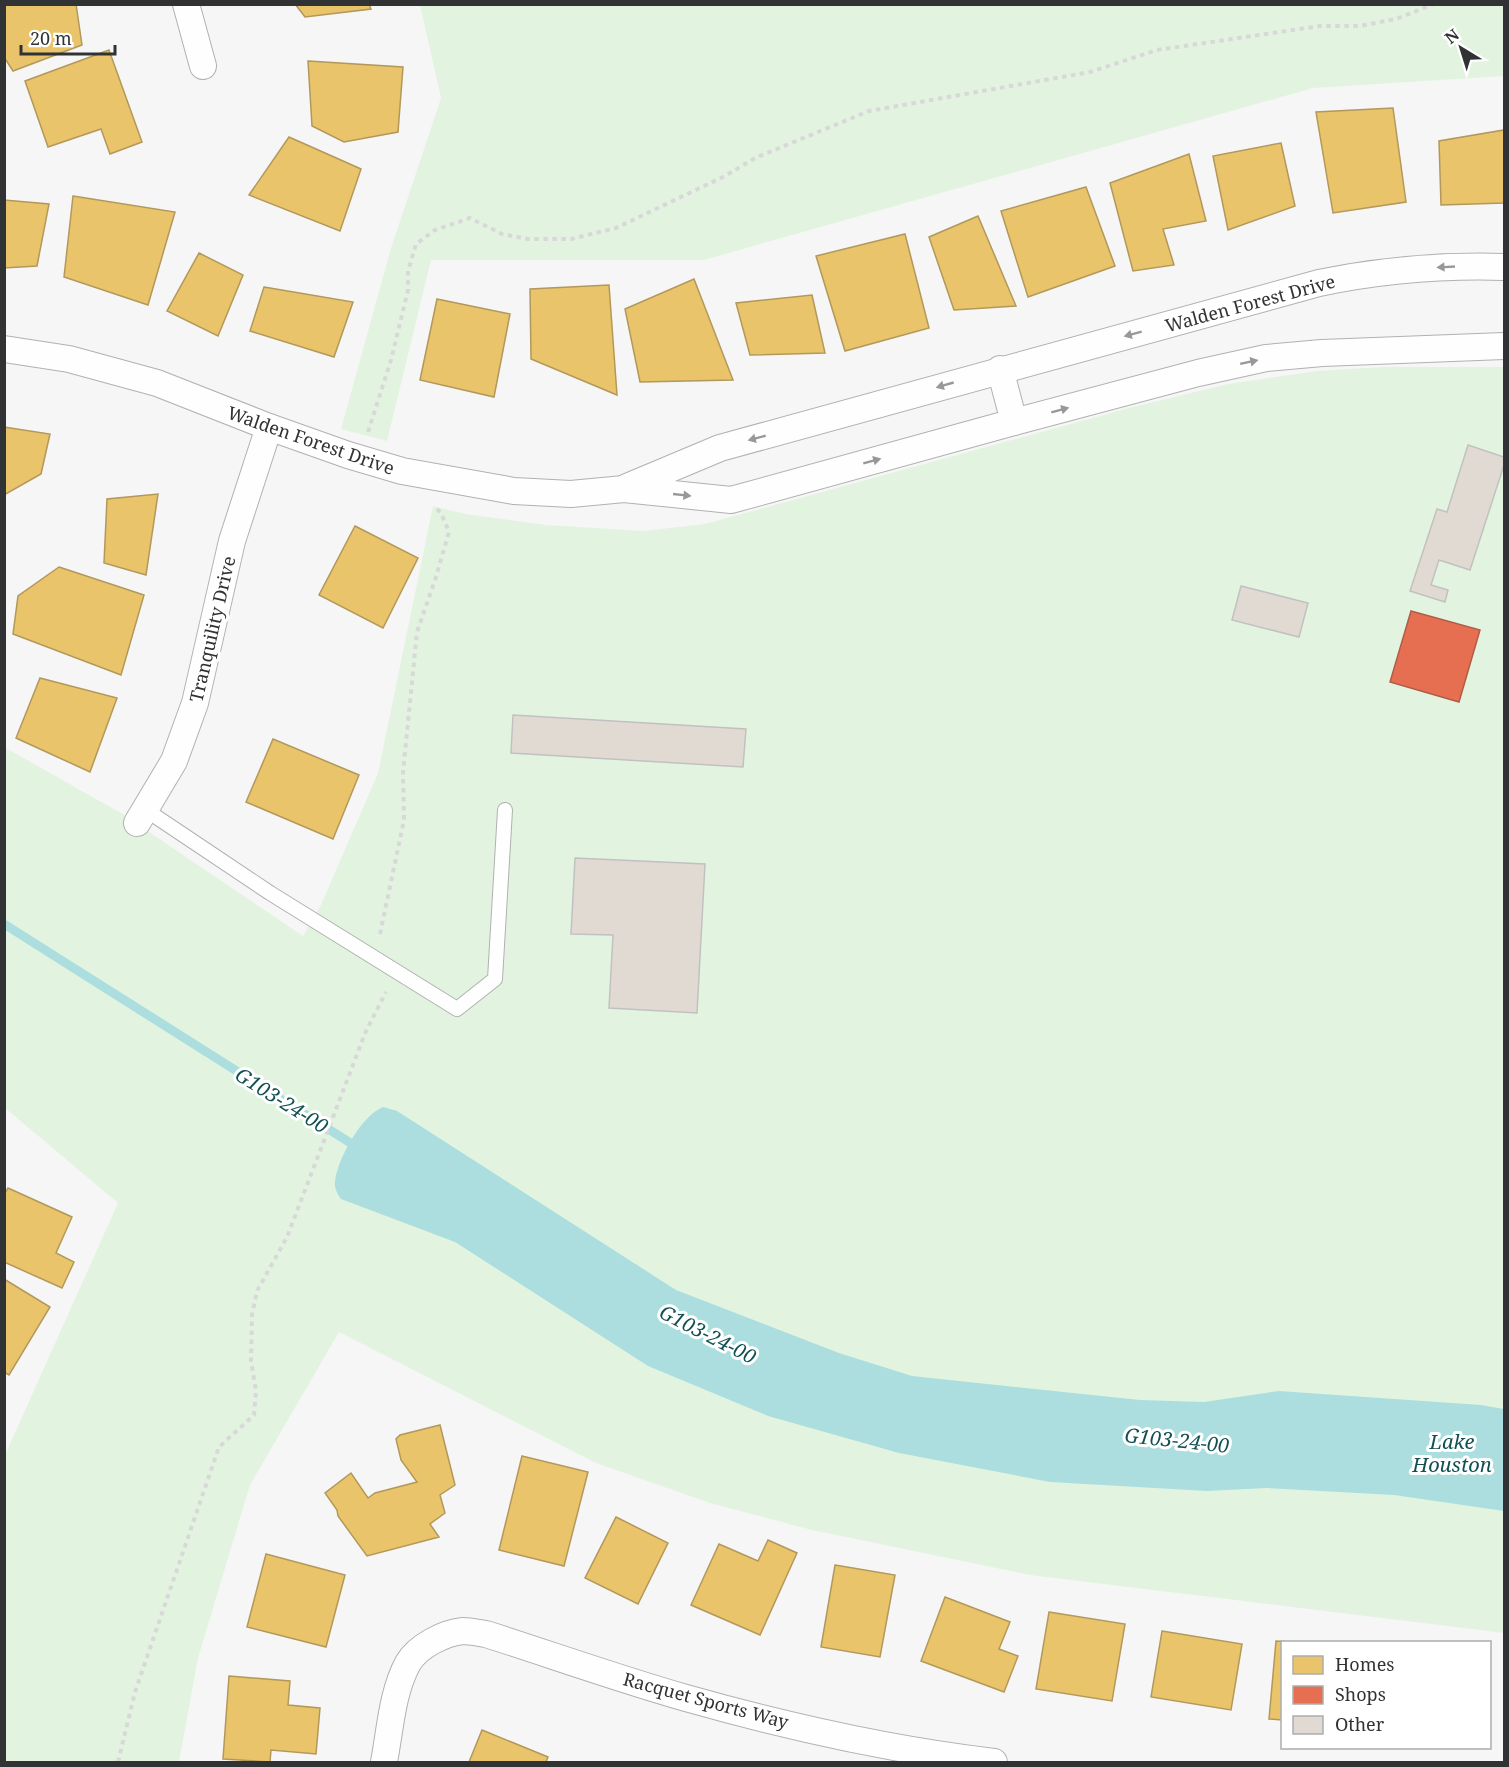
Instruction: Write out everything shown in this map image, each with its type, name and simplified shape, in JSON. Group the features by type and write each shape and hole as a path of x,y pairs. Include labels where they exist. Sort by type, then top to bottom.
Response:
{"street":[{"path":"186,4 202,66"},
{"name":"Walden Forest Drive","path":"624,489 720,448 1000,369 1319,283 1367,273 1409,268 1504,267"},
{"name":"Walden Forest Drive","path":"4,349 69,359 157,383 269,427 402,471 514,491 571,494 624,489 731,500 1198,373 1266,358 1322,352 1504,346"},
{"path":"1000,369 1014,422"},
{"name":"Tranquility Drive","path":"141,817 174,761 195,703 232,541 269,427"},
{"name":"Racquet Sports Way","path":"384,1762 397,1694 409,1662 425,1647 441,1637 464,1631 486,1634 696,1700 878,1743 994,1762"}],"lane":[{"path":"141,817 270,893 457,1009 495,978 505,810"}],"path":[{"path":"402,471 368,433 391,360 408,290 408,271 416,244 435,230 470,218 502,234 528,239 571,239 616,228 725,177 756,158 869,111 1090,72 1157,50 1320,26 1360,26 1378,23 1396,19 1434,4"},
{"path":"118,1762 135,1692 219,1447 254,1415 256,1391 251,1361 252,1315 257,1291 286,1237 366,1031 387,990 379,940 404,820 404,760 417,632 449,532 441,513 433,505"}],"green space":[{"path":"420,5 1504,5 1504,76 1313,88 704,260 431,260 387,441 341,429 391,248 441,98"},
{"path":"1383,367 1504,367 1504,1633 1030,1575 812,1530 710,1503 596,1463 339,1332 250,1485 198,1658 179,1762 5,1762 5,1455 118,1203 5,1108 4,747 121,813 303,936 321,905 378,773 433,506 465,514 546,525 643,531 705,524 1129,408 1228,384 1317,371"}],"water":[{"name":"Lake Houston","path":"383,1107 397,1111 676,1290 839,1353 912,1376 1140,1400 1204,1402 1279,1391 1481,1405 1504,1409 1504,1511 1394,1495 1267,1488 1207,1491 1050,1482 899,1453 768,1416 648,1366 455,1242 341,1199 335,1184 346,1150 359,1128"}],"building: Homes":[{"path":"4,4 76,4 82,45 13,71 4,57"},
{"path":"295,4 369,4 371,9 305,17"},
{"path":"109,50 142,142 110,154 101,129 48,147 25,81"},
{"path":"308,61 403,67 398,132 344,142 312,126"},
{"path":"1393,108 1406,202 1333,213 1316,112"},
{"path":"1504,130 1504,203 1441,205 1439,141"},
{"path":"289,137 361,169 340,231 249,195"},
{"path":"1281,143 1295,206 1228,230 1213,156"},
{"path":"1189,154 1206,221 1163,229 1174,265 1133,271 1110,183"},
{"path":"1086,187 1115,266 1028,297 1001,211"},
{"path":"73,196 175,212 148,305 64,277"},
{"path":"4,200 49,204 37,266 4,268"},
{"path":"978,216 1016,306 954,310 929,237"},
{"path":"905,234 929,328 845,351 816,256"},
{"path":"199,253 243,275 218,336 167,311"},
{"path":"694,279 733,380 640,382 625,309"},
{"path":"609,285 617,395 531,359 530,289"},
{"path":"264,287 353,302 334,357 250,331"},
{"path":"812,295 825,353 750,355 736,303"},
{"path":"437,299 510,314 494,397 420,380"},
{"path":"4,427 50,434 41,474 4,495"},
{"path":"158,494 146,575 104,563 107,499"},
{"path":"355,526 418,558 383,628 319,595"},
{"path":"59,567 144,595 121,675 13,634 18,596"},
{"path":"40,678 117,698 90,772 16,738"},
{"path":"273,739 359,775 333,839 246,802"},
{"path":"8,1188 72,1217 56,1253 74,1262 62,1288 4,1262 4,1195"},
{"path":"4,1279 50,1307 9,1375 4,1372"},
{"path":"440,1425 455,1485 440,1495 445,1513 430,1524 439,1537 367,1556 338,1516 337,1510 325,1493 351,1473 368,1498 375,1493 417,1482 401,1460 396,1439 400,1435"},
{"path":"522,1456 588,1472 564,1566 499,1550"},
{"path":"616,1517 668,1543 638,1604 585,1578"},
{"path":"768,1540 797,1553 760,1635 691,1605 719,1544 758,1561"},
{"path":"266,1554 345,1575 326,1647 247,1627"},
{"path":"835,1565 895,1575 880,1657 821,1647"},
{"path":"945,1597 1010,1622 999,1649 1018,1656 1004,1692 921,1661"},
{"path":"1049,1612 1125,1624 1112,1701 1036,1689"},
{"path":"1162,1631 1242,1644 1231,1710 1151,1697"},
{"path":"1276,1641 1281,1641 1281,1720 1269,1719"},
{"path":"229,1676 290,1681 288,1705 320,1708 316,1754 271,1750 270,1762 223,1759"},
{"path":"482,1730 548,1757 546,1762 469,1762"}],"building: Shops":[{"path":"1411,611 1480,630 1459,702 1390,682"}],"building: Other":[{"path":"1468,445 1504,457 1504,465 1470,570 1439,560 1431,585 1448,590 1445,602 1410,591 1437,509 1447,512"},
{"path":"1241,586 1308,603 1299,637 1232,620"},
{"path":"513,715 746,729 743,767 511,753"},
{"path":"575,858 705,864 697,1013 609,1008 613,935 571,934"}],"waterway":[{"name":"G103-24-00","path":"4,924 360,1149"}]}
